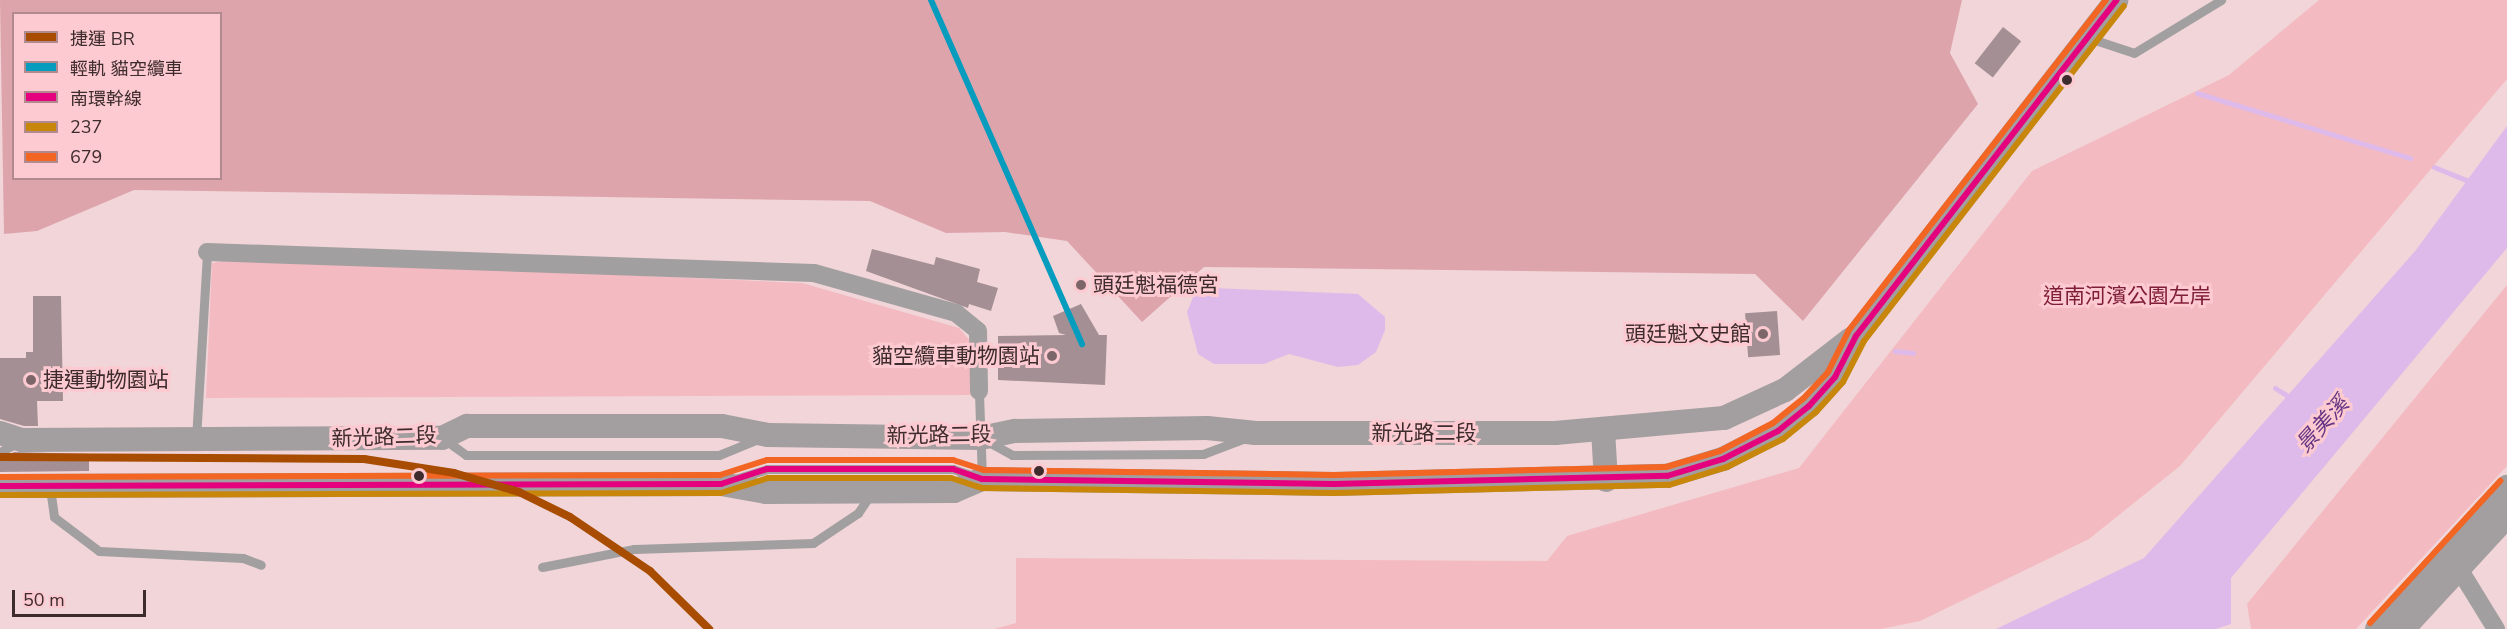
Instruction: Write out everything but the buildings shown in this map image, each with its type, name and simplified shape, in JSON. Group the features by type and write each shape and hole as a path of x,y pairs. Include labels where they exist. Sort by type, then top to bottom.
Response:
{"street":[{"name":"新光路二段","path":"0,486 721,484 766,492 954,491 982,479 1334,484 1606,480 1667,476 1723,459 1778,431 1835,377 1856,336 2117,0"},
{"path":"207,252 814,273 956,313 978,332 980,391"},
{"name":"新光路二段","path":"11,437 196,440 442,438 467,426 722,426 768,435 981,438 1015,431 1207,428 1256,433 1603,430 1686,425 1756,407 1856,336"},
{"path":"1603,430 1606,480"},
{"path":"2410,626 2453,560 2507,487"},
{"path":"2377,629 2453,560 2507,516"},
{"path":"2453,560 2496,629"}],"lane":[{"path":"2087,38 2134,53 2221,0"},
{"path":"196,440 207,252"},
{"path":"721,484 767,469 953,468 982,479 980,391"},
{"path":"0,452 11,437"},
{"path":"50,486 54,517 99,551 243,558 261,565"},
{"path":"542,567 634,549 813,543 858,513 873,491"}],"green space":[{"name":"道南河濱公園左岸","path":"2319,0 2507,0 2507,79 2180,466 2089,539 1920,621 1881,629 994,629 1016,623 1016,558 1547,561 1567,536 1799,468 2032,171 2229,75"},
{"path":"244,258 802,283 959,328 973,344 972,395 206,398 212,263"},
{"path":"2507,285 2507,466 2356,629 2251,629 2247,604"}],"shaded area":[{"path":"0,0 1962,0 1950,53 1978,104 1803,321 1755,274 1204,267 1142,322 1067,241 1005,232 946,233 870,201 134,190 37,231 4,234"}],"water":[{"name":"景美溪","path":"2507,126 2507,248 2231,578 2231,624 2216,629 1996,629 2144,558 2416,250"},
{"path":"1213,288 1358,294 1385,317 1385,330 1376,352 1358,365 1338,367 1289,354 1264,364 1214,364 1198,354 1187,312 1194,295"}],"waterway":[{"path":"2197,93 2410,158"},
{"path":"2434,167 2468,181"},
{"path":"1895,351 1913,353"},
{"path":"2275,388 2294,400"}],"metro line":[{"name":"BR","path":"0,457 364,459 454,473 519,492 570,517 650,571 709,629"}],"tram line":[{"name":"貓空纜車","path":"931,0 1082,344"}],"transit line":[{"name":"679","path":"0,477 720,475 767,460 953,460 984,470 1334,475 1666,467 1720,451 1773,423 1803,399 1828,372 1849,330 2106,0"},
{"name":"南環幹線","path":"0,486 721,484 767,469 953,469 982,479 1334,484 1667,476 1723,459 1778,431 1809,406 1835,377 1856,336 2117,0"},
{"name":"237","path":"0,495 721,493 768,478 951,478 982,488 1334,493 1669,485 1727,467 1783,439 1816,412 1843,382 1864,341 2124,6"},
{"name":"679","path":"2370,623 2500,481"}],"place":[{"name":"頭廷魁福德宮","path":"1081,285"},
{"name":"頭廷魁文史館","path":"1763,334"},
{"name":"貓空纜車動物園站","path":"1052,356"},
{"name":"捷運動物園站","path":"31,380"}]}
